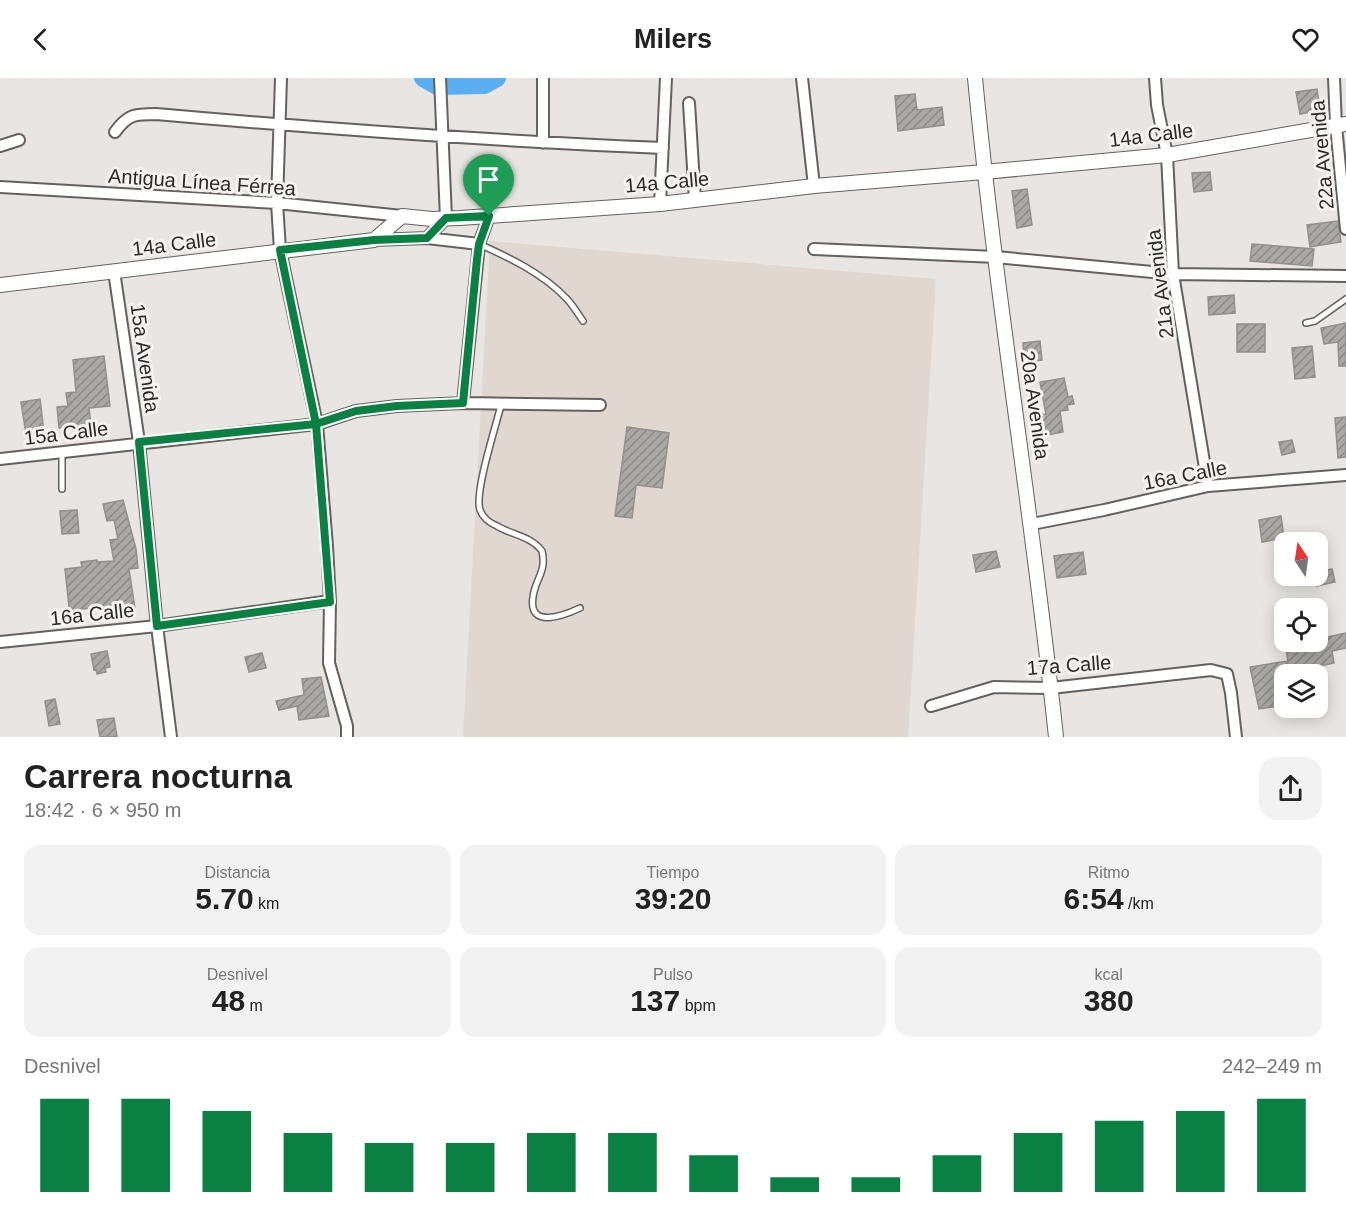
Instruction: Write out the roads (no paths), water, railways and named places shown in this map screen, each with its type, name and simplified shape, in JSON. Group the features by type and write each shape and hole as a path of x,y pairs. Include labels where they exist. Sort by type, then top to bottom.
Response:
{"street":[{"path":"281,78 277,203 280,250 316,424 330,602 329,663 347,726 347,737"},
{"path":"427,238 446,218 440,78"},
{"path":"543,78 543,143"},
{"path":"660,204 666,78"},
{"path":"802,78 814,186"},
{"name":"20a Avenida","path":"975,78 984,172 1032,524 1056,737"},
{"name":"21a Avenida","path":"1155,78 1157,105 1167,155 1173,274 1208,486"},
{"name":"22a Avenida","path":"1334,78 1341,125 1346,228"},
{"path":"689,103 694,200"},
{"path":"115,132 124,119 138,114 543,143 663,148"},
{"name":"14a Calle","path":"402,216 446,218 489,216 660,204 814,186 1167,155 1341,125"},
{"path":"0,146 20,140"},
{"name":"Antigua Línea Férrea","path":"0,187 277,203 402,216"},
{"path":"374,240 402,216"},
{"path":"463,403 479,244 489,216"},
{"path":"374,240 427,238 479,244"},
{"name":"14a Calle","path":"0,285 374,240"},
{"path":"814,249 996,257 1173,274 1346,276"},
{"name":"15a Avenida","path":"114,271 139,442 157,626 171,737"},
{"name":"15a Calle","path":"0,459 316,424 356,411 397,406 463,403 600,405"},
{"name":"16a Calle","path":"1032,524 1208,486 1346,475"},
{"name":"16a Calle","path":"0,642 157,626 330,602"},
{"name":"17a Calle","path":"931,706 994,687 1051,688 1211,670 1227,675 1236,737"}],"lane":[{"path":"479,244 536,272 567,299 583,321"},
{"path":"1306,323 1315,321 1346,299"},
{"path":"501,405 479,494 480,510 492,524 531,540 542,550 543,567 533,594 532,604 541,617 562,616 580,608"},
{"path":"62,451 63,489"}],"waterway":[{"path":"423,78 437,86 484,85 497,78"}]}
